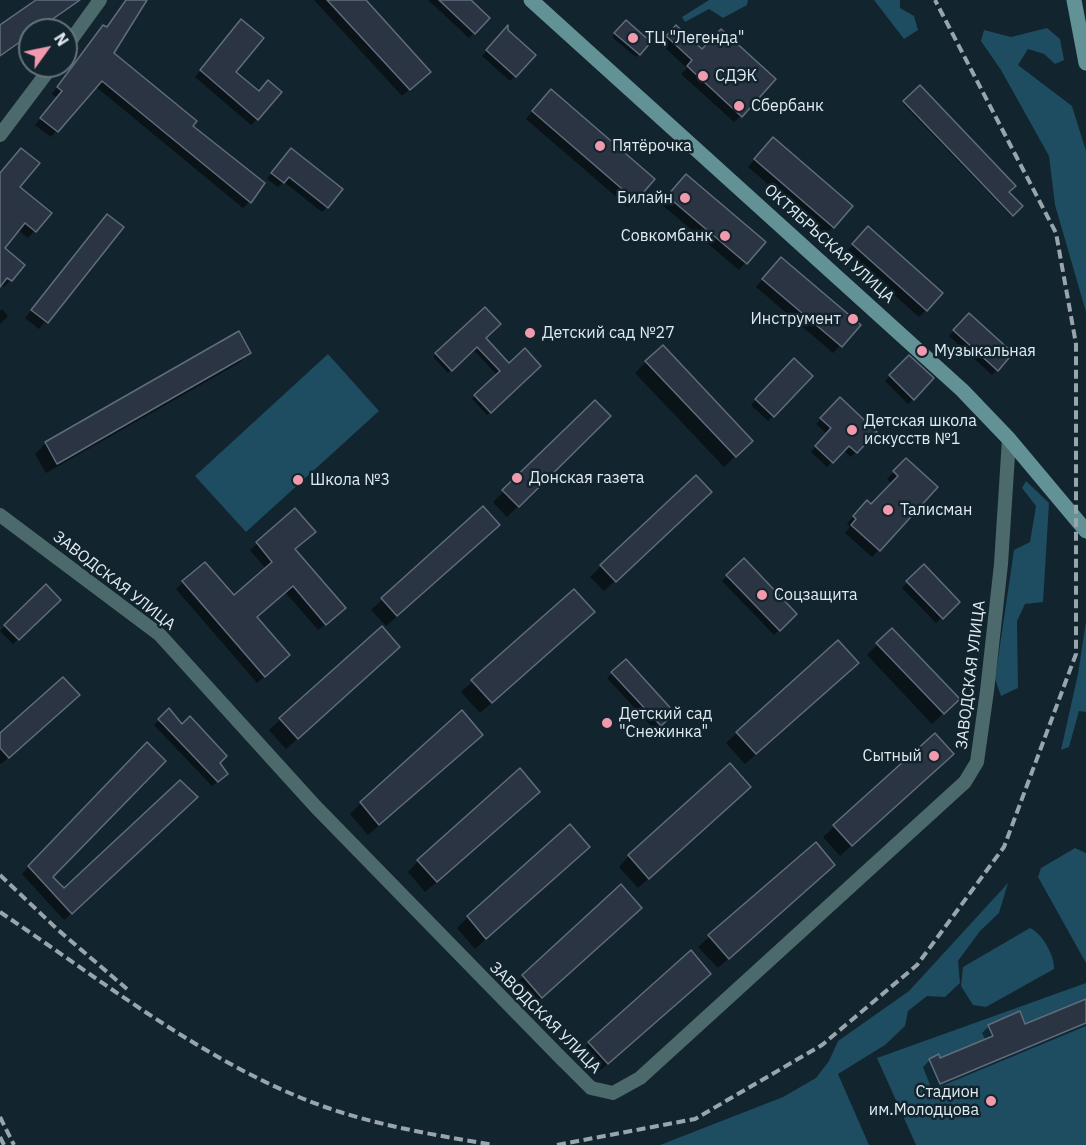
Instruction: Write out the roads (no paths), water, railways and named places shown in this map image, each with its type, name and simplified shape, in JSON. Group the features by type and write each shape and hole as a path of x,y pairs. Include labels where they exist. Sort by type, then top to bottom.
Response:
{"main road":[{"name":"ОКТЯБРЬСКАЯ УЛИЦА","path":"531,0 962,390 1009,439 1086,531"},
{"path":"1074,0 1086,63"}],"street":[{"path":"78,30 100,0"},
{"path":"0,135 43,78"},
{"name":"ЗАВОДСКАЯ УЛИЦА","path":"0,515 160,635 315,806 557,1054 591,1088 613,1093 640,1078 965,782 977,762 987,692 1001,564 1009,439"}],"railway":[{"path":"557,1145 695,1119 822,1045 917,965 1004,847 1076,654 1076,344 1056,233 935,0"},
{"path":"0,875 57,929 127,989"},
{"path":"0,912 145,1012 221,1059 260,1079 299,1097 346,1114 420,1132 494,1145"},
{"path":"0,1117 14,1145"},
{"path":"0,1137 4,1145"}],"place":[{"name":"ТЦ \"Легенда\"","path":"633,38"},
{"name":"СДЭК","path":"703,76"},
{"name":"Сбербанк","path":"739,106"},
{"name":"Пятёрочка","path":"600,146"},
{"name":"Билайн","path":"685,198"},
{"name":"Совкомбанк","path":"725,236"},
{"name":"Инструмент","path":"853,319"},
{"name":"Детский сад №27","path":"530,333"},
{"name":"Музыкальная","path":"922,351"},
{"name":"Детская школа искусств №1","path":"852,430"},
{"name":"Донская газета","path":"517,478"},
{"name":"Школа №3","path":"298,480"},
{"name":"Талисман","path":"888,510"},
{"name":"Соцзащита","path":"762,595"},
{"name":"Детский сад \"Снежинка\"","path":"607,723"},
{"name":"Сытный","path":"934,756"},
{"name":"Стадион им.Молодцова","path":"991,1101"}]}
